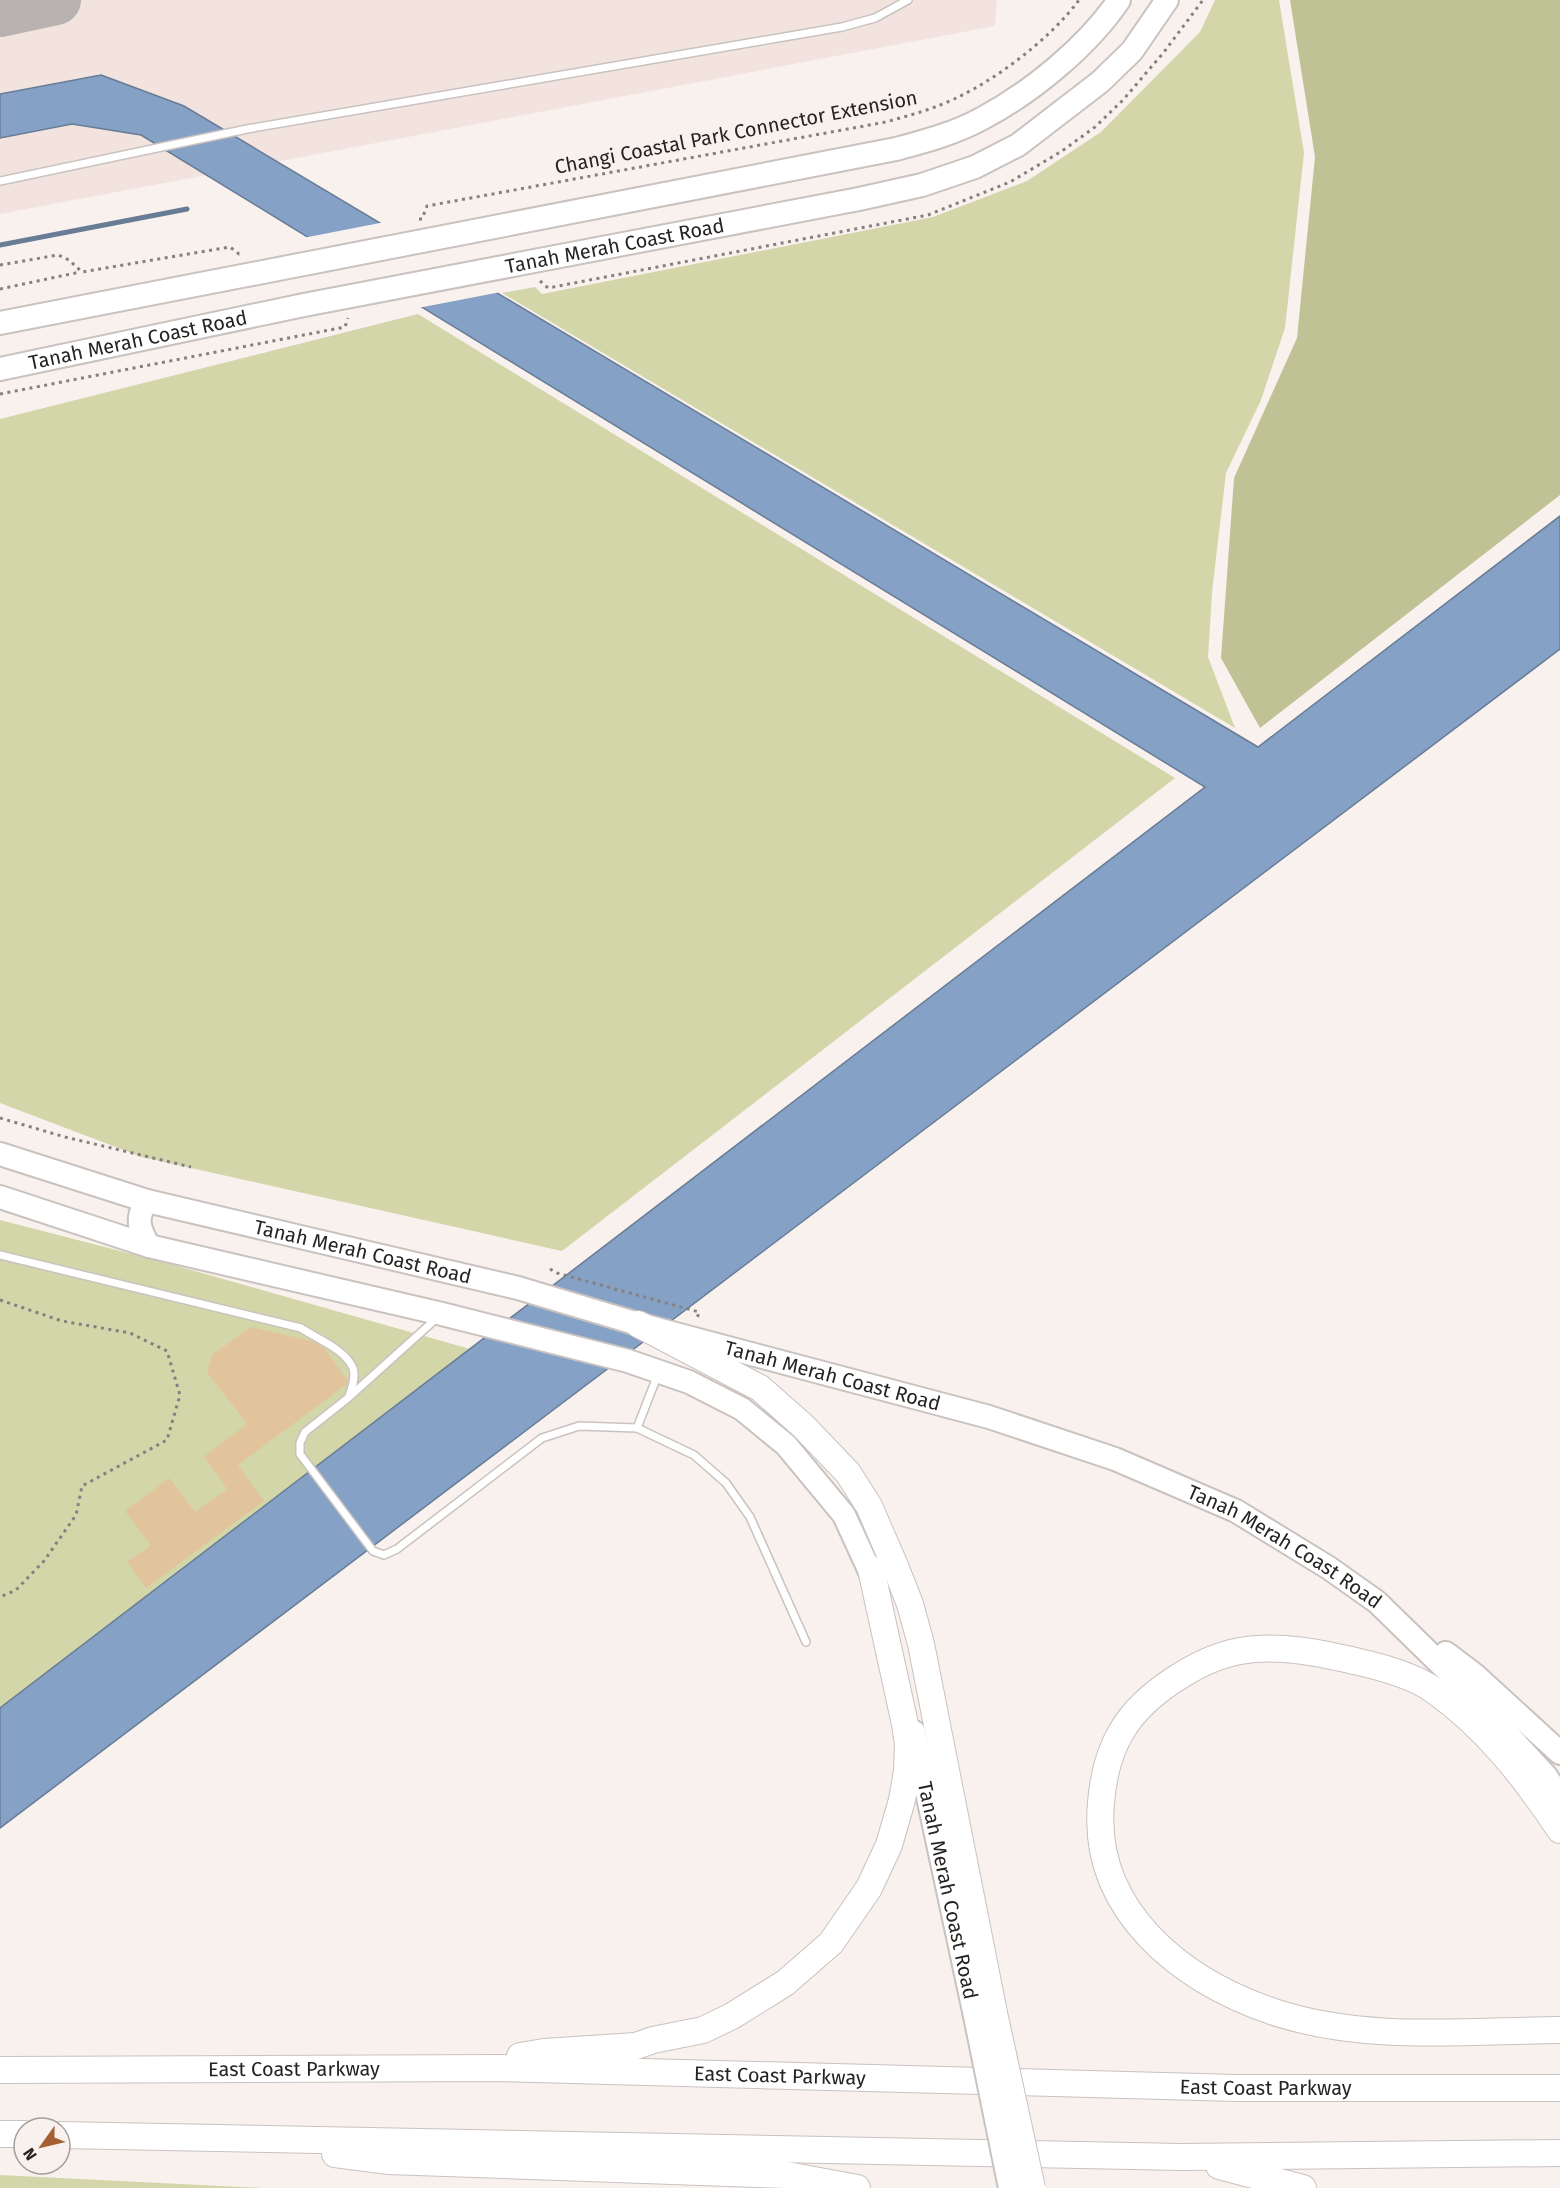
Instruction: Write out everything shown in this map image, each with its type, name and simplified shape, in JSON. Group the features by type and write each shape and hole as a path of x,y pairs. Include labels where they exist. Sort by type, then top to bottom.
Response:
{"highway":[{"path":"638,1324 760,1388 803,1426 848,1473 869,1506 910,1604 921,1644 984,2015 1032,2188"},
{"path":"499,2068 520,2056 544,2052 636,2046 653,2040 703,2030 732,2016 785,1983 831,1943 869,1888 889,1845 902,1800 907,1771 908,1744 905,1724 871,1569"},
{"path":"1560,1830 1508,1758 1469,1717 1428,1687 1380,1667 1329,1654 1282,1649 1239,1651 1195,1667 1156,1691 1123,1729 1103,1774 1099,1822 1108,1870 1125,1906 1148,1938 1186,1970 1232,1995 1275,2012 1328,2026 1414,2033 1560,2030"},
{"name":"East Coast Parkway","path":"0,2070 499,2068 1237,2088 1560,2088"},
{"path":"72,2135 1182,2157 1560,2153"},
{"path":"208,2138 389,2161 787,2175 857,2188"},
{"path":"1182,2157 1303,2188"}],"main road":[{"path":"0,323 896,149 943,136 984,118 1025,91 1081,47 1119,0"},
{"name":"Tanah Merah Coast Road","path":"0,369 304,306 859,199 921,185 975,167 1018,145 1100,82 1132,51 1167,0"},
{"name":"Tanah Merah Coast Road","path":"0,1154 147,1201 518,1288 638,1324 989,1417 1115,1460 1236,1511 1329,1568 1377,1602 1464,1688 1546,1776 1560,1797"},
{"name":"Tanah Merah Coast Road","path":"0,1197 149,1246 472,1321 628,1361 689,1382 742,1409 786,1445 844,1515 871,1569 895,1643 984,2015 1010,2188"},
{"path":"147,1201 141,1209 138,1220 140,1231 149,1246"},
{"path":"1377,1602 1475,1675 1560,1753"}],"lane":[{"path":"0,181 247,129 842,27 875,18 908,0"},
{"path":"0,1256 301,1329 342,1354 353,1369 353,1384 348,1398"},
{"path":"442,1314 348,1398 305,1432 300,1443 300,1454 373,1551 384,1555 397,1549 542,1438 579,1426 637,1428 694,1455 726,1483 750,1517 806,1642"},
{"path":"637,1428 659,1371"}],"path":[{"name":"Changi Coastal Park Connector Extension","path":"415,220 422,219 427,206 886,122 937,107 978,85 1024,55 1067,17 1079,0"},
{"path":"0,289 82,272 230,247 239,254 248,253"},
{"path":"0,265 58,255 69,260 82,272"},
{"path":"0,394 345,327 348,317"},
{"path":"0,1118 65,1137 191,1167"},
{"path":"550,1269 557,1273 684,1308"},
{"path":"0,1300 62,1321 130,1333 167,1351 180,1395 167,1440 82,1486 76,1515 44,1561 15,1590 0,1597"}],"shaded area":[{"path":"0,0 997,0 995,26 0,214"}],"green space":[{"path":"1215,0 1279,0 1304,153 1285,328 1261,400 1226,473 1212,592 1208,657 1235,728 502,293 535,287 542,294 933,217 1027,181 1101,132 1200,32"},
{"path":"1290,0 1560,0 1560,495 1260,728 1221,658 1234,478 1297,338 1315,157"},
{"path":"418,314 1175,778 562,1251 142,1157 0,1103 0,419"},
{"path":"0,1220 163,1262 470,1349 0,1708"},
{"path":"0,2175 263,2188 0,2188"}],"water":[{"path":"101,75 184,106 1258,747 1560,516 1560,649 0,1828 0,1708 1205,787 141,135 72,124 0,138 0,94"}],"pier":[{"path":"385,222 501,292 418,308 303,238"}],"building":[{"path":"251,1327 312,1341 324,1348 348,1381 347,1384 238,1465 264,1501 146,1588 127,1562 151,1545 125,1511 169,1478 195,1512 227,1489 204,1456 247,1424 207,1372 212,1355"}],"waterway":[{"path":"0,245 187,209"}],"taxiway":[{"path":"0,12 56,0"}]}
